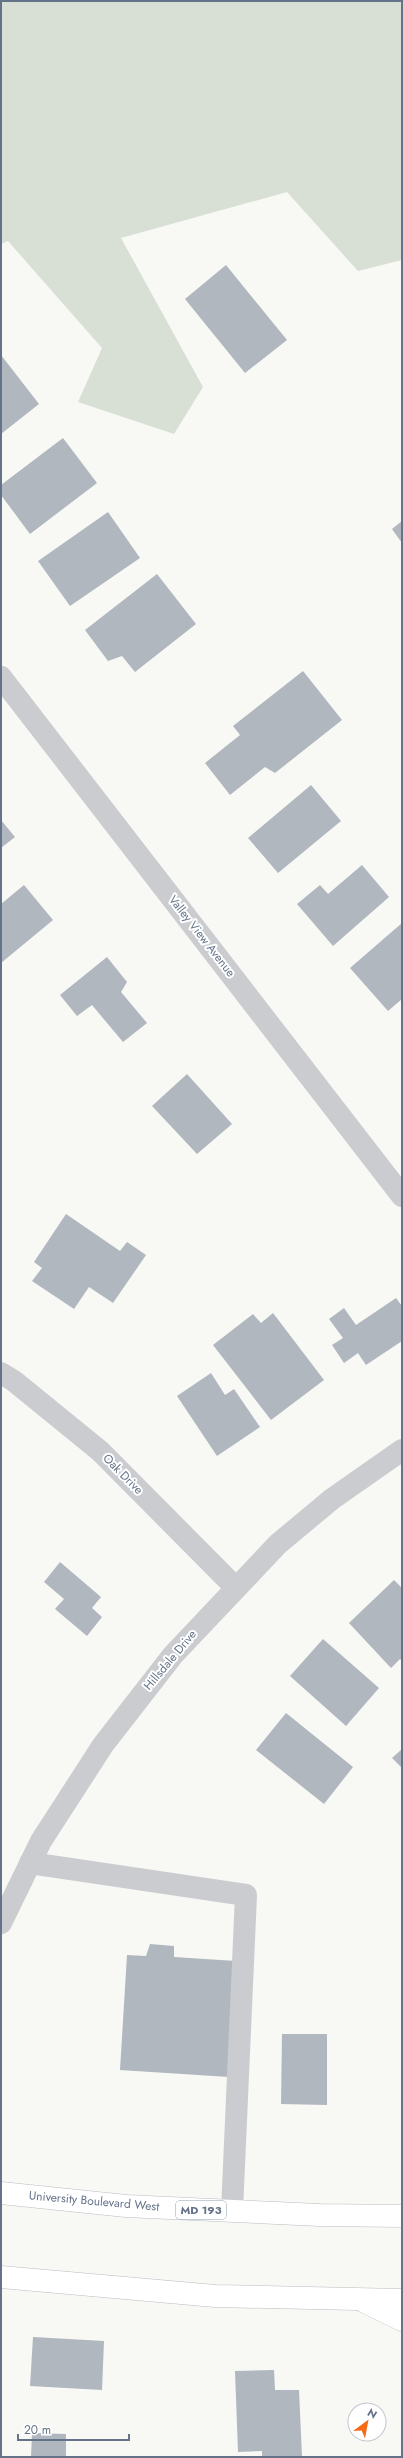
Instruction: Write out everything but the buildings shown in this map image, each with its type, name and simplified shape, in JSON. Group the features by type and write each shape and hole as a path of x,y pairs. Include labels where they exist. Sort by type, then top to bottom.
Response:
{"main road":[{"name":"University Boulevard West","path":"1,2193 126,2206 402,2216"},
{"path":"1,2276 215,2296 402,2300"},
{"path":"359,2299 402,2320"}],"street":[{"name":"Valley View Avenue","path":"1,677 402,1196"},
{"name":"Oak Drive","path":"1,1373 14,1381 100,1451 236,1587"},
{"name":"Hillsdale Drive","path":"1,1923 6,1899 30,1863 41,1841 103,1745 173,1654 278,1544 332,1499 402,1450"},
{"path":"30,1863 246,1895 232,2211"}],"shaded area":[{"path":"1,1 402,1 402,260 358,271 287,192 121,238 203,387 174,434 78,402 102,348 8,241 1,244"}]}
